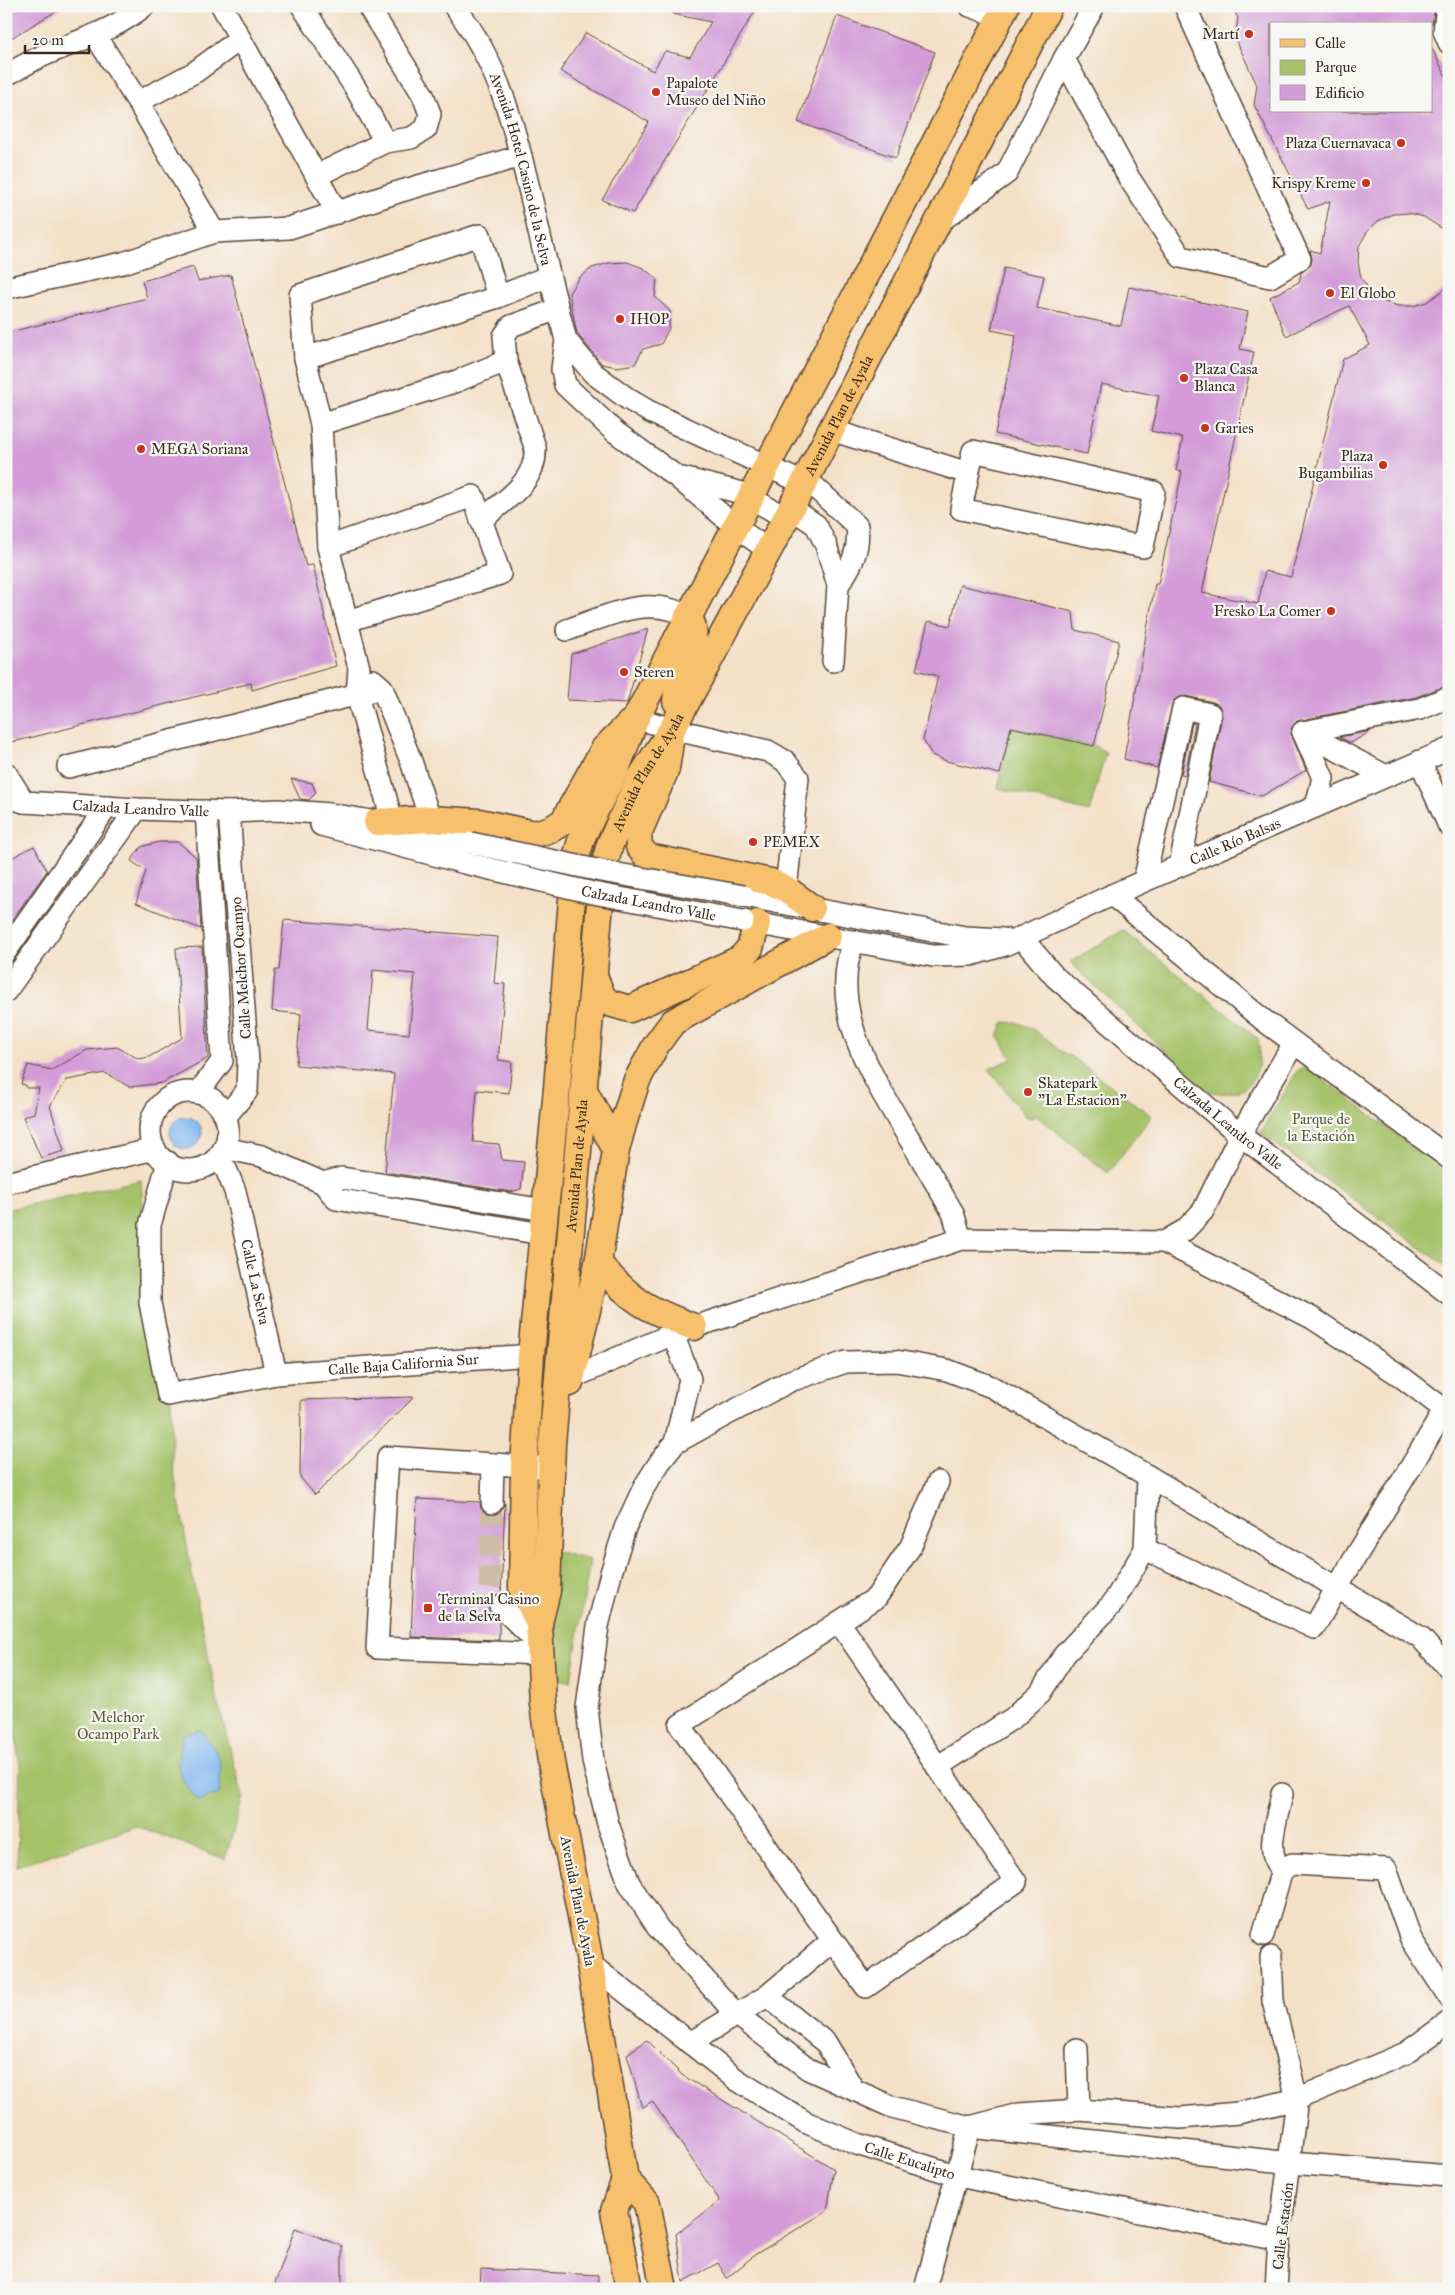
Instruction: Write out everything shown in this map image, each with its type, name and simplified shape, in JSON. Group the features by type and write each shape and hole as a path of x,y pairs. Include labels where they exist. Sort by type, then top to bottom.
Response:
{"main road":[{"name":"Avenida Plan de Ayala","path":"629,2289 614,2211 625,2179 590,1964 551,1762 543,1704 540,1641 547,1591 551,1456 603,870 610,844 639,780 672,729 789,513 1049,6"},
{"name":"Avenida Plan de Ayala","path":"540,1641 522,1588 524,1466 531,1355 561,1050 575,861 582,837 616,769 636,718 1004,12"},
{"path":"688,616 692,622 693,642 679,682 666,769 638,834 639,847 648,857 770,882 786,889 812,908"},
{"path":"385,821 430,819 479,822 535,834 551,829 563,822 604,749 636,718"},
{"path":"594,978 602,996 609,1003 630,1009 740,959 750,948 750,922"},
{"path":"551,1456 598,1264 616,1153 637,1080 656,1045 673,1022 828,936"},
{"path":"584,1090 616,1153"},
{"path":"572,1206 616,1153"},
{"path":"598,1264 626,1294 684,1330"},
{"path":"625,2179 647,2203 664,2289"},
{"path":"615,2289 622,2257"}],"street":[{"path":"6,75 40,57 95,36 131,17 144,6"},
{"path":"222,6 337,213"},
{"path":"302,6 356,89 385,142"},
{"path":"316,176 385,142 411,138 426,129 430,114 423,95 368,6"},
{"name":"Avenida Hotel Casino de la Selva","path":"454,6 473,29 490,63 521,156 566,340 562,369 565,385 614,431 677,476 736,527 768,550"},
{"path":"970,6 1004,12"},
{"path":"939,222 1007,173 1064,58 1094,6"},
{"path":"1064,58 1129,178 1181,257 1270,277 1300,260 1184,6"},
{"path":"1447,6 1444,31 1449,42"},
{"path":"95,36 138,102 214,232"},
{"path":"138,102 195,72 240,39"},
{"path":"6,288 123,263 214,232 289,228 398,192 521,156"},
{"path":"385,821 357,695 359,668 328,547 321,424 305,358 300,295 480,235 498,297"},
{"path":"305,358 498,297 549,276"},
{"path":"481,520 528,479 536,460 535,447 506,360 504,336 511,326 558,309"},
{"name":"Avenida Hotel Casino de la Selva","path":"566,340 593,373 628,399 650,412 767,466 805,481 857,526 859,543 850,570 838,585"},
{"path":"321,424 457,381 506,360"},
{"path":"831,430 968,473"},
{"path":"973,451 1154,492 1143,547 961,509 968,473 973,451"},
{"name":"Avenida Hotel Casino de la Selva","path":"677,476 732,490 816,525 826,545 838,585"},
{"path":"328,547 473,496 500,574 347,621"},
{"path":"833,661 838,585"},
{"path":"567,630 630,608 644,606 674,609 688,616"},
{"path":"359,668 382,688 411,761 430,819"},
{"path":"68,767 382,688"},
{"path":"1303,732 1420,709 1449,697"},
{"path":"1144,881 1183,708 1210,714 1180,865"},
{"path":"636,718 672,729 768,751 785,761 798,778 786,889"},
{"path":"1303,732 1386,776"},
{"path":"1303,732 1323,778 1316,806"},
{"name":"Calle Río Balsas","path":"1021,937 1180,865 1449,749"},
{"path":"1420,761 1449,826"},
{"path":"6,772 15,799 6,814"},
{"path":"1167,778 1196,785"},
{"name":"Calzada Leandro Valle","path":"15,799 137,809 229,812 278,810 385,821 468,853 593,893 933,956 952,956 989,951 1021,937"},
{"path":"6,951 107,807"},
{"path":"6,991 137,809"},
{"name":"Calzada Leandro Valle","path":"278,810 331,828 468,853 601,871 812,908 965,938 994,940 1021,937"},
{"name":"Calle Melchor Ocampo","path":"198,1093 222,1061 206,811"},
{"name":"Calle Melchor Ocampo","path":"226,1116 247,1091 248,1061 229,812"},
{"path":"1112,895 1294,1043 1449,1158"},
{"name":"Calzada Leandro Valle","path":"1021,937 1055,977 1240,1135 1449,1294"},
{"path":"854,941 850,952 846,990 852,1024 864,1059 953,1212 961,1239"},
{"path":"1164,1242 1185,1230 1203,1211 1240,1135 1294,1043"},
{"path":"186,1092 210,1097 226,1116 229,1126 228,1140 220,1154 207,1166 196,1170 184,1170 161,1156 151,1137 150,1125 155,1112 162,1102 173,1095 186,1092"},
{"path":"220,1154 262,1156 323,1183 342,1178 544,1222"},
{"name":"Calle La Selva","path":"220,1154 235,1191 276,1374"},
{"path":"6,1183 161,1156"},
{"name":"Calle Baja California Sur","path":"161,1156 150,1224 150,1303 168,1396 276,1374 531,1355"},
{"path":"196,1170 235,1191"},
{"path":"571,1378 684,1330 961,1239 1164,1242 1312,1318 1399,1375 1447,1411 1336,1587 1314,1628 1146,1549"},
{"path":"684,1330 690,1379 675,1443 644,1487 625,1528 611,1573 598,1626 587,1708 593,1760 608,1824 629,1883 658,1928 736,2014 808,2069 892,2106 970,2127 1291,2163 1449,2176"},
{"path":"675,1443 790,1381 846,1362 896,1361 947,1370 992,1387 1148,1476 1420,1637 1449,1669"},
{"path":"540,1641 377,1648 388,1457 524,1466 551,1456"},
{"path":"492,1503 493,1464"},
{"path":"937,1767 1013,1718 1040,1693 1065,1654 1113,1602 1146,1549 1148,1476"},
{"path":"839,1622 1016,1882 866,1987 680,1725 876,1598 911,1546 938,1482"},
{"path":"500,1606 540,1641"},
{"path":"1282,1794 1273,1852 1276,1866 1282,1870"},
{"path":"1263,1935 1282,1870 1292,1864 1386,1869 1411,1939 1449,1997"},
{"path":"690,2043 767,1996 832,1941"},
{"name":"Calle Estación","path":"1271,1956 1272,2001 1297,2099 1291,2163 1279,2240 1276,2289"},
{"name":"Calle Eucalipto","path":"590,1964 737,2080 804,2122 857,2144 958,2176 1279,2240"},
{"path":"767,1996 826,2043 854,2090"},
{"path":"970,2127 1019,2114 1079,2110 1180,2118 1238,2113 1297,2099 1406,2053 1449,2022"},
{"path":"1077,2049 1079,2110"},
{"path":"925,2289 958,2176 970,2127"}],"green space":[{"path":"1011,727 1094,746 1106,752 1089,812 998,788"},
{"path":"1123,930 1258,1039 1258,1065 1255,1075 1243,1089 1233,1093 1207,1091 1070,962"},
{"path":"1016,1022 1031,1028 1051,1042 1057,1049 1073,1058 1152,1116 1108,1173 1035,1115 1033,1118 1026,1117 989,1069 1012,1059 998,1036 1003,1023"},
{"name":"Parque de la Estación","path":"1305,1066 1449,1173 1449,1268 1260,1133 1298,1070"},
{"name":"Melchor Ocampo Park","path":"141,1180 145,1242 171,1402 172,1461 195,1591 218,1703 243,1797 225,1859 136,1826 17,1866 20,1765 6,1686 6,1210"},
{"path":"551,1550 590,1560 571,1681 556,1680"}],"water":[{"path":"186,1117 192,1118 197,1122 201,1127 201,1139 197,1144 192,1148 186,1149 180,1148 175,1144 171,1139 170,1133 171,1127 175,1122 180,1118"},
{"path":"200,1730 213,1746 219,1760 220,1774 219,1794 198,1801 181,1777 178,1763 184,1734"}],"building":[{"path":"6,6 65,6 6,41"},
{"path":"674,6 758,6 633,213 602,200 649,122 560,71 586,33 653,71 665,51 690,57 711,22 673,14"},
{"path":"1232,6 1430,6 1434,12 1432,24 1432,22 1270,22 1270,112 1432,112 1432,49 1449,82 1449,233 1424,217 1409,213 1393,214 1378,221 1367,232 1359,246 1358,262 1361,278 1370,291 1382,301 1398,306 1413,306 1427,302 1449,286 1449,685 1416,697 1297,721 1292,727 1291,734 1306,770 1262,796 1209,782 1222,716 1219,705 1213,702 1185,696 1174,700 1157,768 1124,759 1155,584 1158,584 1182,472 1176,470 1183,438 1151,431 1159,396 1101,384 1087,454 995,434 1016,335 991,330 1004,268 1044,276 1037,308 1121,326 1129,287 1248,312 1240,349 1254,352 1202,593 1258,604 1265,571 1291,577 1343,359 1370,345 1349,306 1286,336 1270,297 1299,282 1301,273 1311,265 1310,250 1320,253 1330,201 1308,209 1254,105 1257,85 1235,38 1238,18"},
{"path":"837,16 935,52 896,158 798,122"},
{"name":"IHOP","path":"627,262 643,268 657,279 655,297 670,311 669,328 661,344 643,349 635,364 617,367 602,364 577,334 569,293 579,278 592,268 609,263"},
{"name":"MEGA Soriana","path":"193,267 198,281 231,275 306,566 313,565 336,666 252,690 251,683 13,742 6,737 6,333 147,298 142,281"},
{"path":"960,585 1073,612 1075,630 1119,641 1094,746 1011,727 1000,774 946,761 932,755 923,740 938,676 916,670 928,621 950,626"},
{"path":"648,629 627,703 567,700 571,654"},
{"path":"1192,723 1195,724 1185,775 1181,774"},
{"path":"1371,731 1351,743 1340,737"},
{"path":"291,779 312,783 316,793 309,800 300,799"},
{"path":"159,842 178,842 196,857 201,929 136,903 146,871 131,861 141,847"},
{"path":"34,846 47,871 6,928 6,861"},
{"path":"284,920 498,937 494,983 505,984 498,1060 512,1062 509,1093 477,1090 473,1142 499,1144 502,1160 524,1162 521,1189 511,1192 385,1172 394,1074 296,1065 301,1014 272,1011 275,970 279,970","holes":["373,970 415,974 409,1034 368,1030"]},
{"path":"202,947 208,1058 162,1083 130,1087 105,1073 67,1080 50,1106 64,1151 41,1158 23,1117 34,1113 39,1088 26,1088 26,1085 21,1084 28,1065 52,1070 87,1050 117,1047 139,1059 149,1057 182,1038 176,948"},
{"path":"414,1397 315,1495 300,1477 301,1400"},
{"path":"417,1499 480,1502 481,1509 491,1515 498,1514 505,1503 501,1594 491,1597 488,1603 491,1615 499,1623 499,1640 411,1637"},
{"path":"647,2040 682,2075 834,2169 827,2211 756,2254 727,2278 718,2263 683,2282 676,2234 720,2201 652,2101 642,2108 627,2054"},
{"path":"295,2228 342,2246 342,2289 273,2289"},
{"path":"481,2269 598,2275 598,2289 480,2289"}],"tunnel":[{"path":"492,1503 489,1590 500,1606"}],"place":[{"name":"Martí","path":"1249,34"},
{"name":"Papalote Museo del Niño","path":"656,92"},
{"name":"Plaza Cuernavaca","path":"1401,143"},
{"name":"Krispy Kreme","path":"1366,183"},
{"name":"El Globo","path":"1330,293"},
{"name":"IHOP","path":"620,319"},
{"name":"Plaza Casa Blanca","path":"1184,378"},
{"name":"Garies","path":"1205,428"},
{"name":"MEGA Soriana","path":"141,449"},
{"name":"Plaza Bugambilias","path":"1383,465"},
{"name":"Fresko La Comer","path":"1331,611"},
{"name":"Steren","path":"624,672"},
{"name":"PEMEX","path":"753,842"},
{"name":"Skatepark \"La Estacion\"","path":"1028,1092"},
{"name":"Terminal Casino de la Selva","path":"428,1608"}]}
